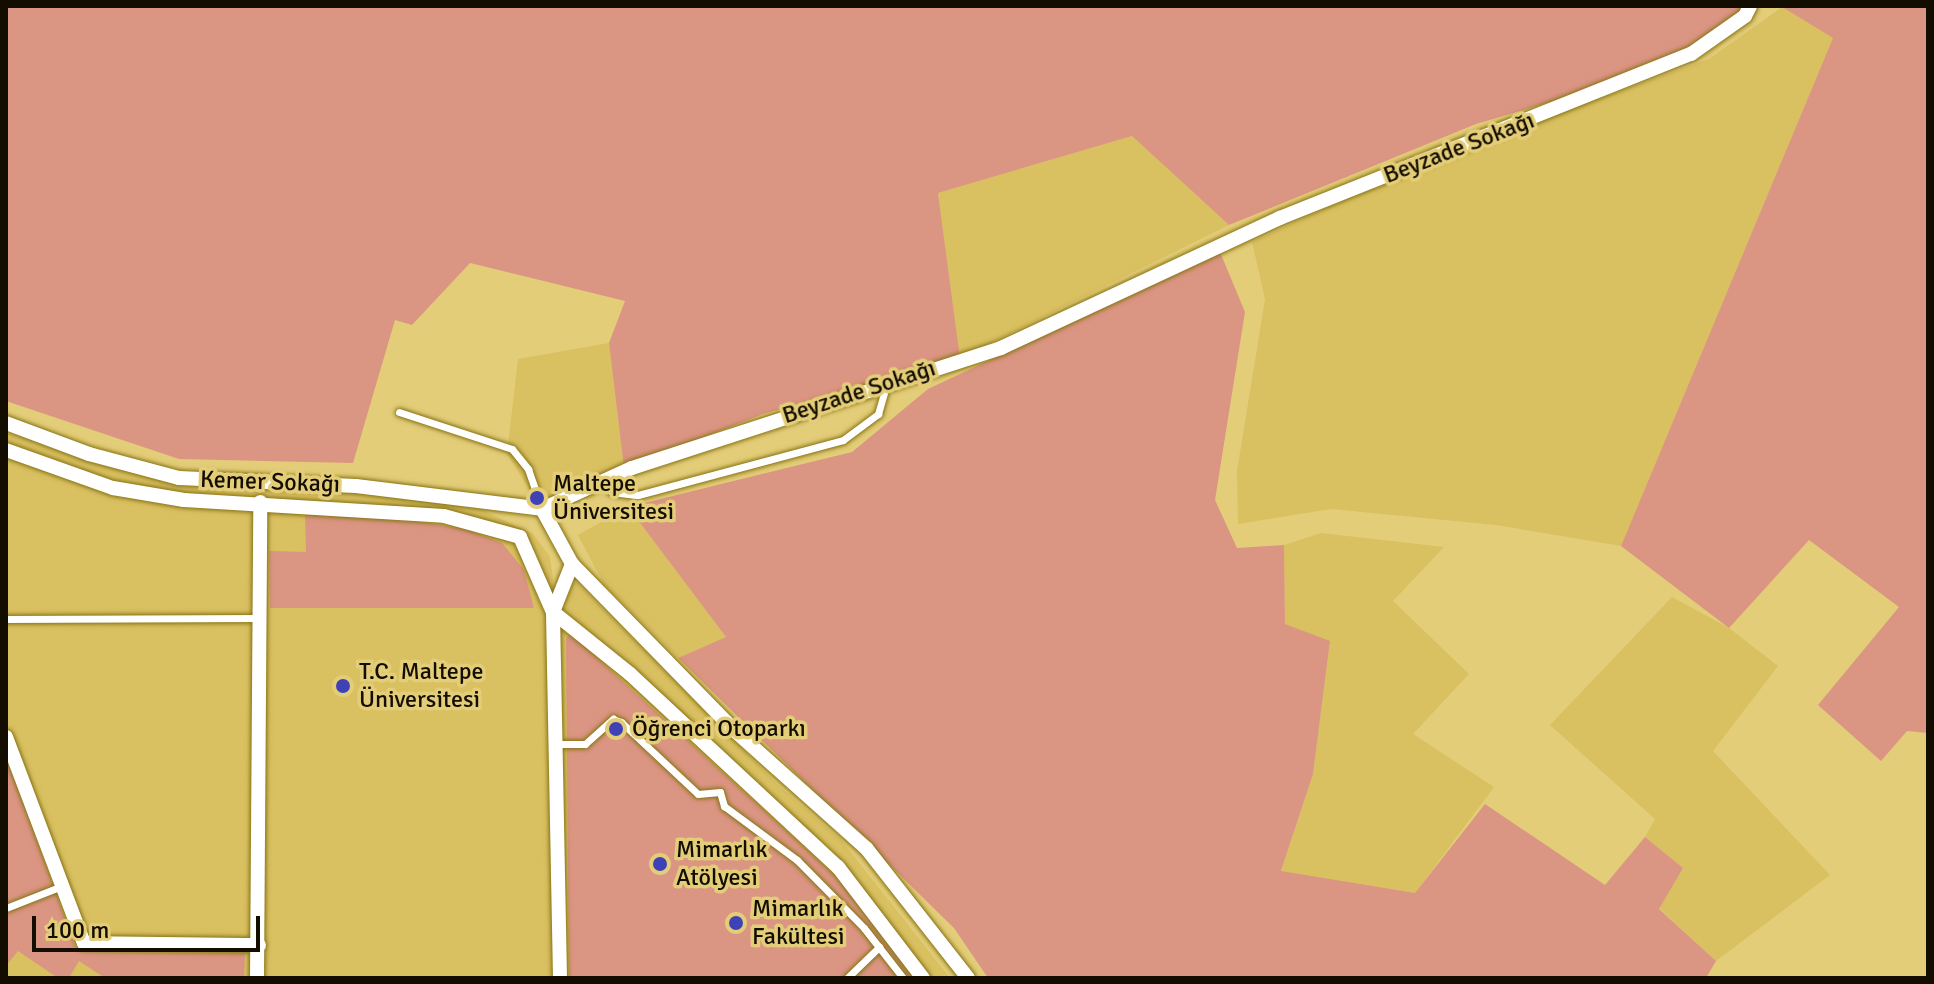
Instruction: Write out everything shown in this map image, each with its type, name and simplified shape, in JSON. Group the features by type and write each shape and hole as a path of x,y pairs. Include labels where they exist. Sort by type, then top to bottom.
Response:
{"street":[{"name":"Beyzade Sokağı","path":"542,509 601,483 887,383 1001,348 1280,218 1691,54 1745,16 1750,6"},
{"name":"Kemer Sokağı","path":"6,423 89,454 179,478 356,486 542,509"},
{"path":"6,450 113,488 184,500 260,502 444,516 520,537 553,612 630,674 838,867 923,978"},
{"path":"257,978 260,502"},
{"path":"542,509 572,564 733,729 866,848 968,978"},
{"path":"560,978 553,612 572,564"},
{"path":"6,737 84,943 259,945"}],"lane":[{"path":"601,483 612,492 638,495 843,440 878,414 887,383"},
{"path":"399,412 512,449 528,469 542,509"},
{"path":"6,619 259,618"},
{"path":"555,744 585,744 613,719 621,722 698,794 720,792 724,806 797,860 879,947 903,978"},
{"path":"6,908 62,886"},
{"path":"847,978 879,947"}],"shaded area":[{"path":"6,6 1756,6 1719,43 1638,76 1476,124 1229,225 1132,136 938,193 960,358 763,414 624,468 609,343 625,301 470,263 412,325 395,320 353,463 179,459 6,401"},
{"path":"1928,6 1928,733 1907,731 1881,761 1818,705 1899,607 1809,540 1729,628 1621,546 1833,38 1782,7"},
{"path":"1782,7 1833,38 1621,546 1496,525 1331,509 1238,524 1237,471 1265,299 1252,242 1433,159 1709,59"},
{"path":"1132,136 1229,225 960,358 938,193"},
{"path":"1220,252 1245,312 1215,500 1237,548 1284,545 1285,624 1330,641 1313,774 1281,871 1415,893 1485,804 1605,885 1645,837 1683,868 1659,909 1716,961 1706,978 988,978 954,928 678,658 726,637 628,507 852,452 928,389"},
{"path":"609,343 624,468 541,507 507,454 518,359"},
{"name":"T.C. Maltepe Üniversitesi","path":"6,433 177,481 362,491 476,507 533,534 550,557 554,586 577,583 778,785 842,841 950,978 6,978"},
{"path":"628,507 726,637 678,658 603,583 578,535"},
{"path":"305,515 404,519 465,529 502,543 524,570 534,608 270,608 269,551 306,552"},
{"path":"1321,533 1444,547 1393,601 1469,674 1413,734 1494,787 1415,893 1281,872 1313,774 1330,642 1285,624 1284,545"},
{"path":"1672,597 1729,628 1778,666 1713,751 1830,875 1716,961 1659,908 1683,868 1645,837 1655,819 1550,725"},
{"path":"571,634 849,888 918,978 569,978 566,638"},
{"path":"6,754 77,952 245,953 244,978 105,978 79,961 69,978 58,978 18,951 6,966"}],"place":[{"name":"Maltepe Üniversitesi","path":"537,498"},
{"name":"T.C. Maltepe Üniversitesi","path":"343,686"},
{"name":"Öğrenci Otoparkı","path":"616,729"},
{"name":"Mimarlık Atölyesi","path":"660,864"},
{"name":"Mimarlık Fakültesi","path":"736,923"}]}
